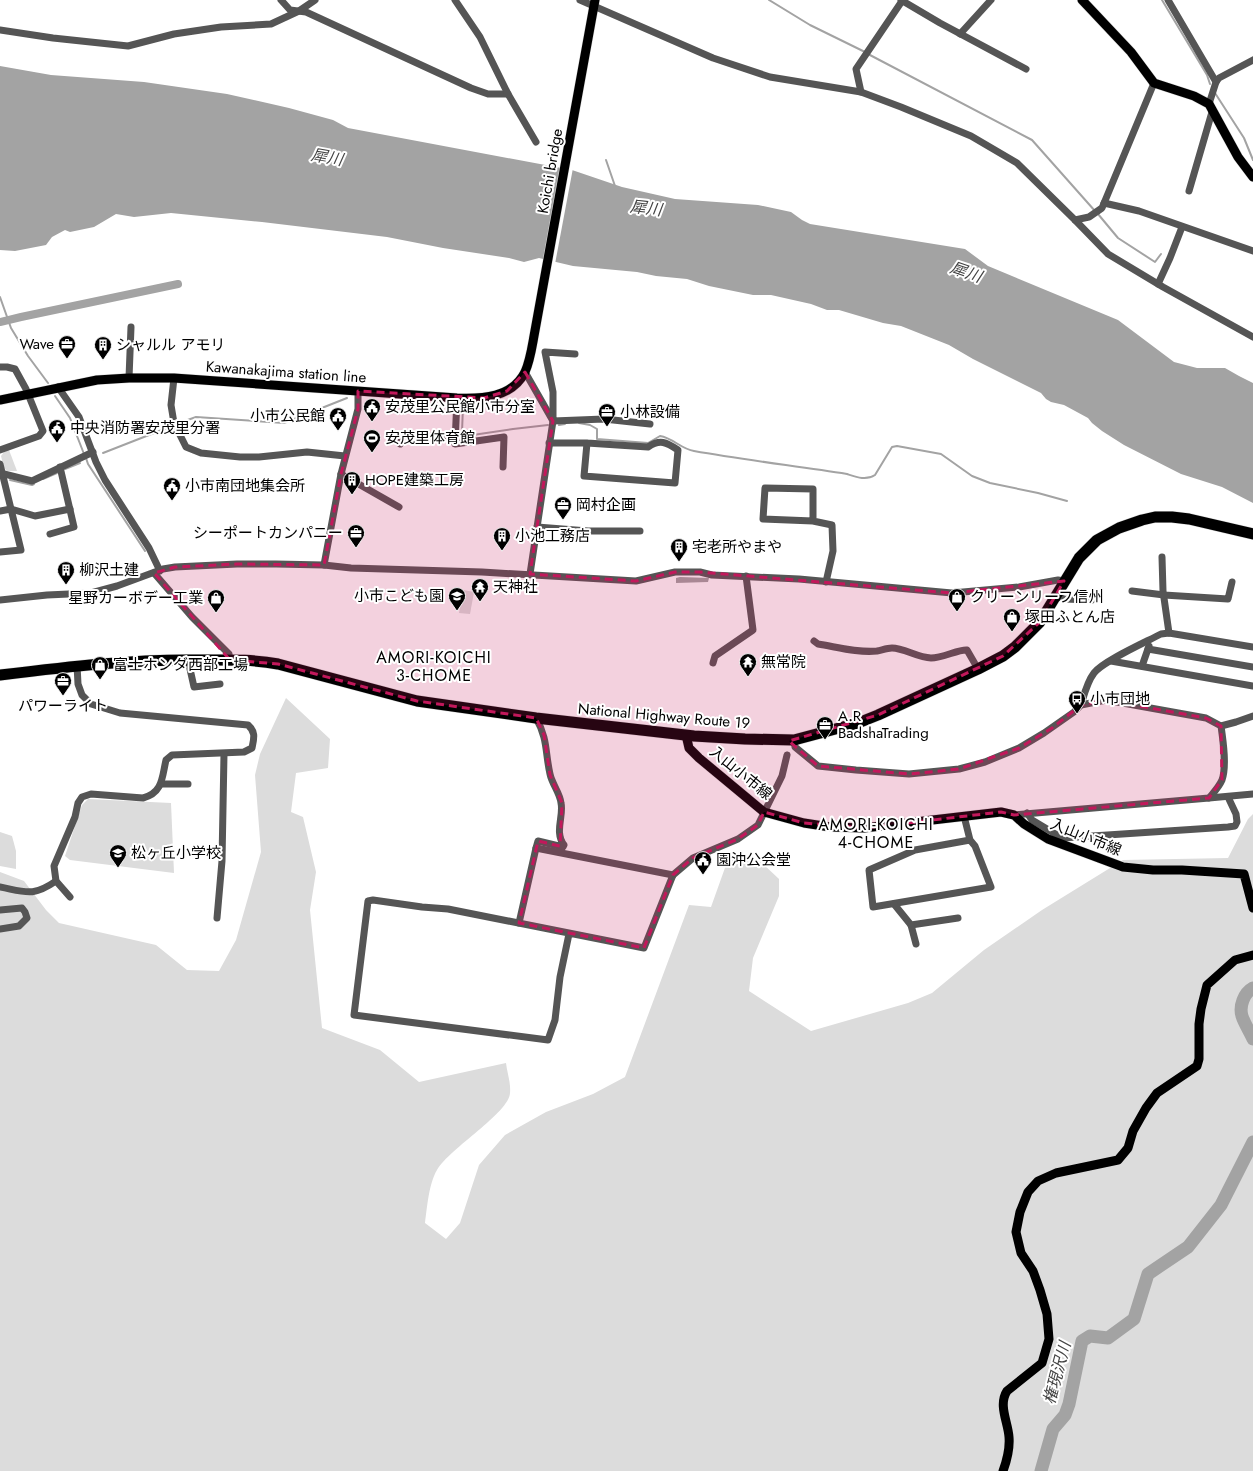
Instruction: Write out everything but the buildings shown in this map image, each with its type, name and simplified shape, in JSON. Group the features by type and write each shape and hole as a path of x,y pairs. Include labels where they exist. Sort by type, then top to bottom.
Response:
{"highway":[{"name":"National Highway Route 19","path":"0,675 77,666 150,660 264,661 412,700 456,707 536,718 686,735 745,739 794,740 878,715 1003,656 1026,638 1040,622 1078,558 1097,540 1119,528 1155,517 1189,519 1253,534"}],"main road":[{"path":"1082,0 1131,52 1154,83 1194,96 1210,108 1238,157 1253,177"},
{"name":"Koichi bridge","path":"534,336 594,5"},
{"name":"Kawanakajima station line","path":"0,400 91,381 129,378 174,378 457,398 484,398 496,396 507,391 518,382 525,372 534,336"},
{"name":"入山小市線","path":"686,735 689,748 699,758 764,812 804,823 830,827 864,828 1001,812 1014,815 1024,824 1048,839 1123,867 1153,870 1182,870 1244,874 1253,908"},
{"path":"1003,1471 1008,1458 1009,1437 1003,1406 1004,1396 1007,1391 1042,1363 1049,1339 1047,1314 1040,1290 1032,1271 1021,1253 1016,1232 1020,1212 1028,1192 1038,1181 1056,1173 1118,1160 1128,1148 1132,1131 1157,1093 1197,1066 1199,1059 1199,1024 1207,985 1235,960 1253,955"}],"street":[{"path":"281,0 290,10 306,12 471,88 488,94 508,94"},
{"path":"0,30 53,38 128,46 174,34 221,27 271,24 299,11 315,0"},
{"path":"454,0 480,37 508,94 536,142"},
{"path":"580,0 713,58 770,78 861,92 972,136 1017,163 1108,254 1253,337"},
{"path":"861,92 856,69 902,0 960,34 1026,69"},
{"path":"960,34 991,0"},
{"path":"1168,0 1216,82"},
{"path":"1189,191 1216,82 1219,78 1253,60"},
{"path":"1075,220 1089,217 1103,205 1154,83"},
{"path":"1103,205 1139,211 1253,251"},
{"path":"1158,284 1182,227"},
{"path":"129,378 132,327"},
{"path":"530,574 553,421 553,392 544,352 574,354"},
{"path":"0,367 15,369 28,394 42,431 39,436 0,450"},
{"path":"525,372 553,421"},
{"path":"174,378 171,405 174,423 186,447 201,453 240,458 307,452 345,456"},
{"path":"58,387 79,417 91,453 105,480 145,543 157,572 192,617 228,654 230,660"},
{"path":"324,565 340,474 358,409 358,391"},
{"path":"457,398 455,444 504,437 503,467"},
{"path":"553,421 604,419 650,424"},
{"path":"400,444 402,434 455,438"},
{"path":"549,443 587,443 648,447 656,442 670,444 678,450 675,483 584,476 587,443"},
{"path":"1,473 32,481 91,453"},
{"path":"0,464 21,550 0,552"},
{"path":"50,534 74,527 60,467"},
{"path":"340,474 399,507"},
{"path":"813,521 814,489 765,488 763,519 813,521 832,525 833,550 826,582"},
{"path":"0,511 10,509 35,516 70,509"},
{"path":"537,526 588,531 640,531"},
{"path":"1162,557 1164,595 1169,633"},
{"path":"0,600 47,595 91,593 175,567 237,564 324,565 351,568 530,574 636,581 675,572 700,572 712,575 746,576 952,593 1019,587 1064,580"},
{"path":"713,663 715,656 753,630 746,576"},
{"path":"1132,591 1164,595 1228,599 1232,582"},
{"path":"1056,596 1064,599 1092,600"},
{"path":"794,740 795,746 818,766 908,774 959,769 986,762 1019,748 1052,728 1081,705 1086,688 1094,673 1111,661 1161,634 1169,633 1253,647"},
{"path":"1142,666 1150,640"},
{"path":"814,641 818,644 847,649 876,651 893,648 924,658 938,658 962,650 967,650 978,669"},
{"path":"1148,649 1253,667"},
{"path":"188,660 194,687 220,684"},
{"path":"1111,661 1253,686"},
{"path":"70,897 56,881 54,866 75,817 78,803 82,797 91,794 143,798 156,792 161,784 166,760 172,756 244,752 252,748 255,737 253,729 248,725 120,713 91,704 82,694 78,684 77,666"},
{"path":"1081,705 1106,700 1206,718 1221,726 1253,716"},
{"path":"519,923 538,841 563,847 564,845 560,840 562,803 550,775 544,735 536,718"},
{"path":"1209,798 1222,780 1224,745 1221,726"},
{"path":"217,918 222,861 224,754"},
{"path":"568,934 560,977 555,1020 548,1040 354,1015 368,901 373,900 448,909 644,948 673,875 693,858 738,839 758,824 782,776 787,755"},
{"path":"161,784 188,784"},
{"path":"1014,815 1253,794"},
{"path":"1027,814 1032,820 1062,838 1228,827 1235,826 1237,822 1236,814 1228,797"},
{"path":"964,816 970,840 975,846 991,888 873,907 869,870 915,850 970,840"},
{"path":"536,848 673,875"},
{"path":"0,887 29,893 39,891 56,881"},
{"path":"894,904 910,925 916,944"},
{"path":"0,910 22,908 26,912 27,918 19,926 0,929"},
{"path":"910,925 958,918"}],"highlighted area":[{"path":"525,372 553,421 530,574 636,581 675,572 700,572 952,593 1064,581 1040,622 1003,656 878,715 789,741 818,766 909,774 959,769 1019,748 1052,728 1081,705 1106,700 1206,718 1221,726 1222,780 1209,798 1014,815 1001,812 864,828 804,823 764,812 758,825 738,839 693,858 673,875 644,948 519,923 538,841 560,846 562,803 550,775 544,735 536,718 417,701 278,664 230,660 154,573 175,567 237,564 324,565 341,474 358,409 358,391 484,398 507,391"}],"shaded area":[{"path":"9,450 17,471 7,471 4,468 1,456 4,452"},
{"path":"463,590 474,592 470,614 459,613"},
{"path":"286,698 330,739 328,768 296,773 291,812 303,817 316,872 310,910 322,1028 380,1050 419,1082 506,1063 510,1089 507,1101 490,1120 444,1161 434,1175 425,1223 446,1239 460,1223 479,1165 505,1135 546,1112 593,1094 625,1077 689,905 711,907 731,851 761,862 779,879 779,896 753,958 749,991 811,1031 908,1003 932,993 984,950 1042,910 1123,860 1228,858 1248,819 1253,814 1253,1471 0,1471 0,872 24,881 46,910 59,923 156,945 187,970 219,971 236,940 261,852 255,775 260,754"},
{"path":"88,799 171,803 174,873 70,860 65,856 82,805"},
{"path":"0,832 12,836 16,851 16,869 0,866"}],"water":[{"name":"犀川","path":"0,66 51,75 144,82 227,94 333,120 348,128 572,170 622,187 675,199 758,205 791,212 810,224 965,249 988,266 1118,320 1174,362 1197,368 1225,368 1253,383 1253,503 1222,487 1181,474 1124,445 1102,431 1088,418 1064,405 1051,402 1041,393 973,359 949,345 901,326 883,323 839,310 827,310 811,304 771,295 753,295 709,286 687,279 656,276 637,272 573,266 539,258 524,262 509,258 443,248 387,237 171,213 134,217 116,214 94,227 70,232 65,230 52,237 46,245 15,251 0,250"},
{"path":"676,578 709,578 708,582 676,583"}],"pier":[{"path":"561,166 573,168 555,264 544,261"}],"waterway":[{"path":"769,0 810,25 865,52"},
{"path":"1162,0 1207,75 1210,84"},
{"path":"868,54 1032,140 1095,211"},
{"path":"1215,93 1244,138 1253,160"},
{"path":"606,160 615,186"},
{"path":"1098,214 1118,238 1155,262 1161,254"},
{"path":"0,322 178,284"},
{"path":"0,297 11,328 28,356 48,383"},
{"path":"55,396 70,418 84,454"},
{"path":"182,422 196,417 284,423 347,398"},
{"path":"463,406 462,432 466,436 548,425"},
{"path":"579,423 590,425 597,429 597,439 648,443 660,436 665,437 689,450 847,474 861,478 868,478 875,475 892,447 897,446 941,454 972,476 990,483 1067,501"},
{"path":"559,425 565,424"},
{"path":"103,453 172,426"},
{"path":"86,458 88,464 145,551"},
{"path":"65,469 80,463"},
{"path":"43,479 57,473"},
{"path":"10,480 32,485 34,484"},
{"name":"権現沢川","path":"1253,988 1245,996 1241,1008 1243,1019 1253,1039"},
{"name":"権現沢川","path":"1041,1471 1053,1429 1065,1415 1069,1404 1082,1341 1090,1336 1108,1338 1134,1319 1148,1274 1188,1247 1221,1205 1253,1142"}],"place":[{"name":"Wave","path":"67,359"},
{"name":"シャルル アモリ","path":"103,360"},
{"name":"安茂里公民館小市分室","path":"372,422"},
{"name":"小林設備","path":"607,427"},
{"name":"小市公民館","path":"338,431"},
{"name":"中央消防署安茂里分署","path":"57,443"},
{"name":"安茂里体育館","path":"372,453"},
{"name":"HOPE建築工房","path":"352,495"},
{"name":"小市南団地集会所","path":"172,501"},
{"name":"岡村企画","path":"563,520"},
{"name":"シーポートカンパニー","path":"356,548"},
{"name":"小池工務店","path":"502,551"},
{"name":"宅老所やまや","path":"679,562"},
{"name":"柳沢土建","path":"66,585"},
{"name":"天神社","path":"480,602"},
{"name":"小市こども園","path":"457,611"},
{"name":"クリーンリーフ信州","path":"957,612"},
{"name":"星野カーボデー工業","path":"216,613"},
{"name":"塚田ふとん店","path":"1012,632"},
{"name":"無常院","path":"748,677"},
{"name":"富士ホンダ西部工場","path":"100,680"},
{"name":"パワーライト","path":"63,696"},
{"name":"小市団地","path":"1077,714"},
{"name":"A.R BadshaTrading","path":"825,740"},
{"name":"松ヶ丘小学校","path":"118,868"},
{"name":"園沖公会堂","path":"703,875"}],"district":[{"name":"AMORI-KOICHI 3-CHOME","path":"434,666"},
{"name":"AMORI-KOICHI 4-CHOME","path":"876,833"}]}
